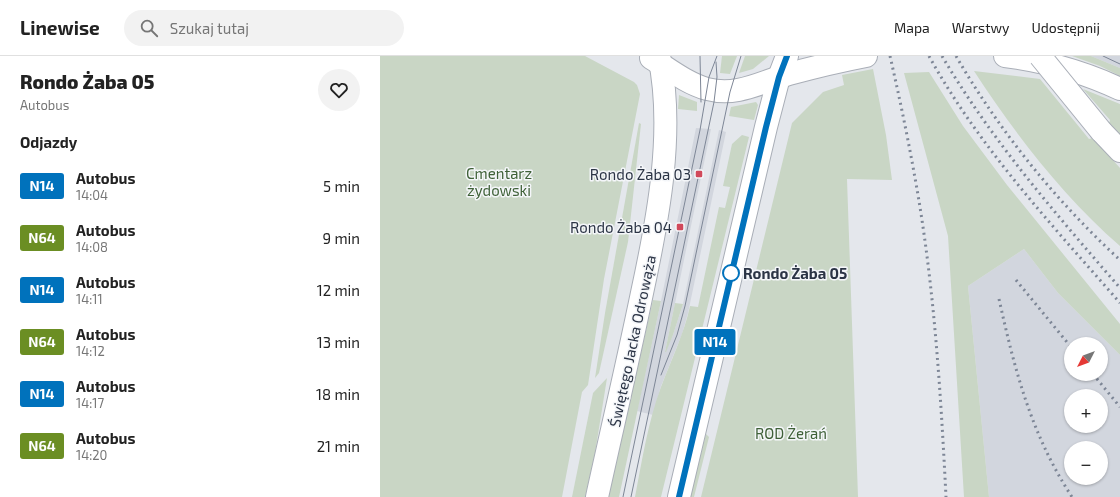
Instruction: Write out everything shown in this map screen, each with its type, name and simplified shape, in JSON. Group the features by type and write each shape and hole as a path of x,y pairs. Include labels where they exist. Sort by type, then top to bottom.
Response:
{"main road":[{"path":"679,497 761,147 779,77 787,56"},
{"path":"656,59 689,82 707,89 730,92 824,65 866,56"},
{"path":"1005,56 1022,58 1072,70 1120,89"},
{"path":"1040,56 1101,131 1120,151"},
{"name":"Świętego Jacka Odrowąża","path":"597,497 624,382 654,235 663,161 665,121 656,59"}],"shaded area":[{"path":"1091,56 1120,56 1120,68"},
{"path":"696,128 711,129 665,352 673,335 683,304 719,130 726,132 688,313 682,334 661,386 653,415 637,411"},
{"path":"1024,249 1058,293 1102,337 1064,337 1064,381 1108,381 1108,343 1120,355 1120,497 989,497 968,286"}],"green space":[{"name":"Cmentarz żydowski","path":"380,56 585,56 637,85 640,94 604,279 588,385 582,392 562,497 380,497"},
{"path":"722,56 737,56 730,74 720,73"},
{"path":"745,56 769,56 753,69 739,73"},
{"path":"1072,56 1091,56 1120,68 1120,76 1100,66"},
{"name":"ROD Żerań","path":"873,69 886,135 892,180 847,179 858,497 701,497 792,123 823,92 844,85 842,75"},
{"path":"974,71 1040,79 1089,139 1093,138 1120,168 1120,246 1079,206 1041,163 1006,118"},
{"path":"929,72 963,126 1007,185 1120,324 1120,355 1108,343 1108,337 1102,337 1058,293 1024,249 968,286 989,497 964,497 948,236 904,73"},
{"path":"1083,89 1120,104 1120,135 1109,124 1110,120"},
{"path":"679,95 697,102 697,111 678,109"},
{"path":"756,102 758,105 754,120 729,116 731,107"},
{"path":"639,123 641,124 628,242 599,373 595,378 605,313"},
{"path":"742,135 749,137 661,497 635,497 656,400 681,337 690,306 698,307 719,207 725,208 730,187 723,186 732,144"},
{"path":"653,300 661,301 619,497 608,497"},
{"path":"675,303 683,304 673,335 665,352"},
{"path":"607,378 595,453 585,497 572,497 593,393"},
{"path":"706,434 709,437 694,497 690,497"}],"tram line":[{"path":"700,56 701,102"},
{"path":"623,497 700,130 709,77 717,56"},
{"path":"661,375 677,335 685,306 730,92 741,56"},
{"path":"1103,56 1120,64"},
{"path":"631,497 714,102 717,77 716,62"}],"railway":[{"path":"890,56 906,128 925,238 933,312 946,497"},
{"path":"929,56 949,90 993,154 1043,215 1120,303"},
{"path":"942,56 961,87 1003,147 1120,288"},
{"path":"956,56 991,112 1030,164 1074,214 1120,260"},
{"path":"1016,280 1064,338"},
{"path":"999,299 1018,377 1035,426 1046,450 1072,497"},
{"path":"1099,381 1120,407"}],"bus line":[{"name":"N14","path":"679,497 766,127 779,77 787,56"}],"place":[{"name":"Rondo Żaba 03","path":"699,174"},
{"name":"Rondo Żaba 04","path":"680,227"},
{"name":"Rondo Żaba 05","path":"731,273"}]}
